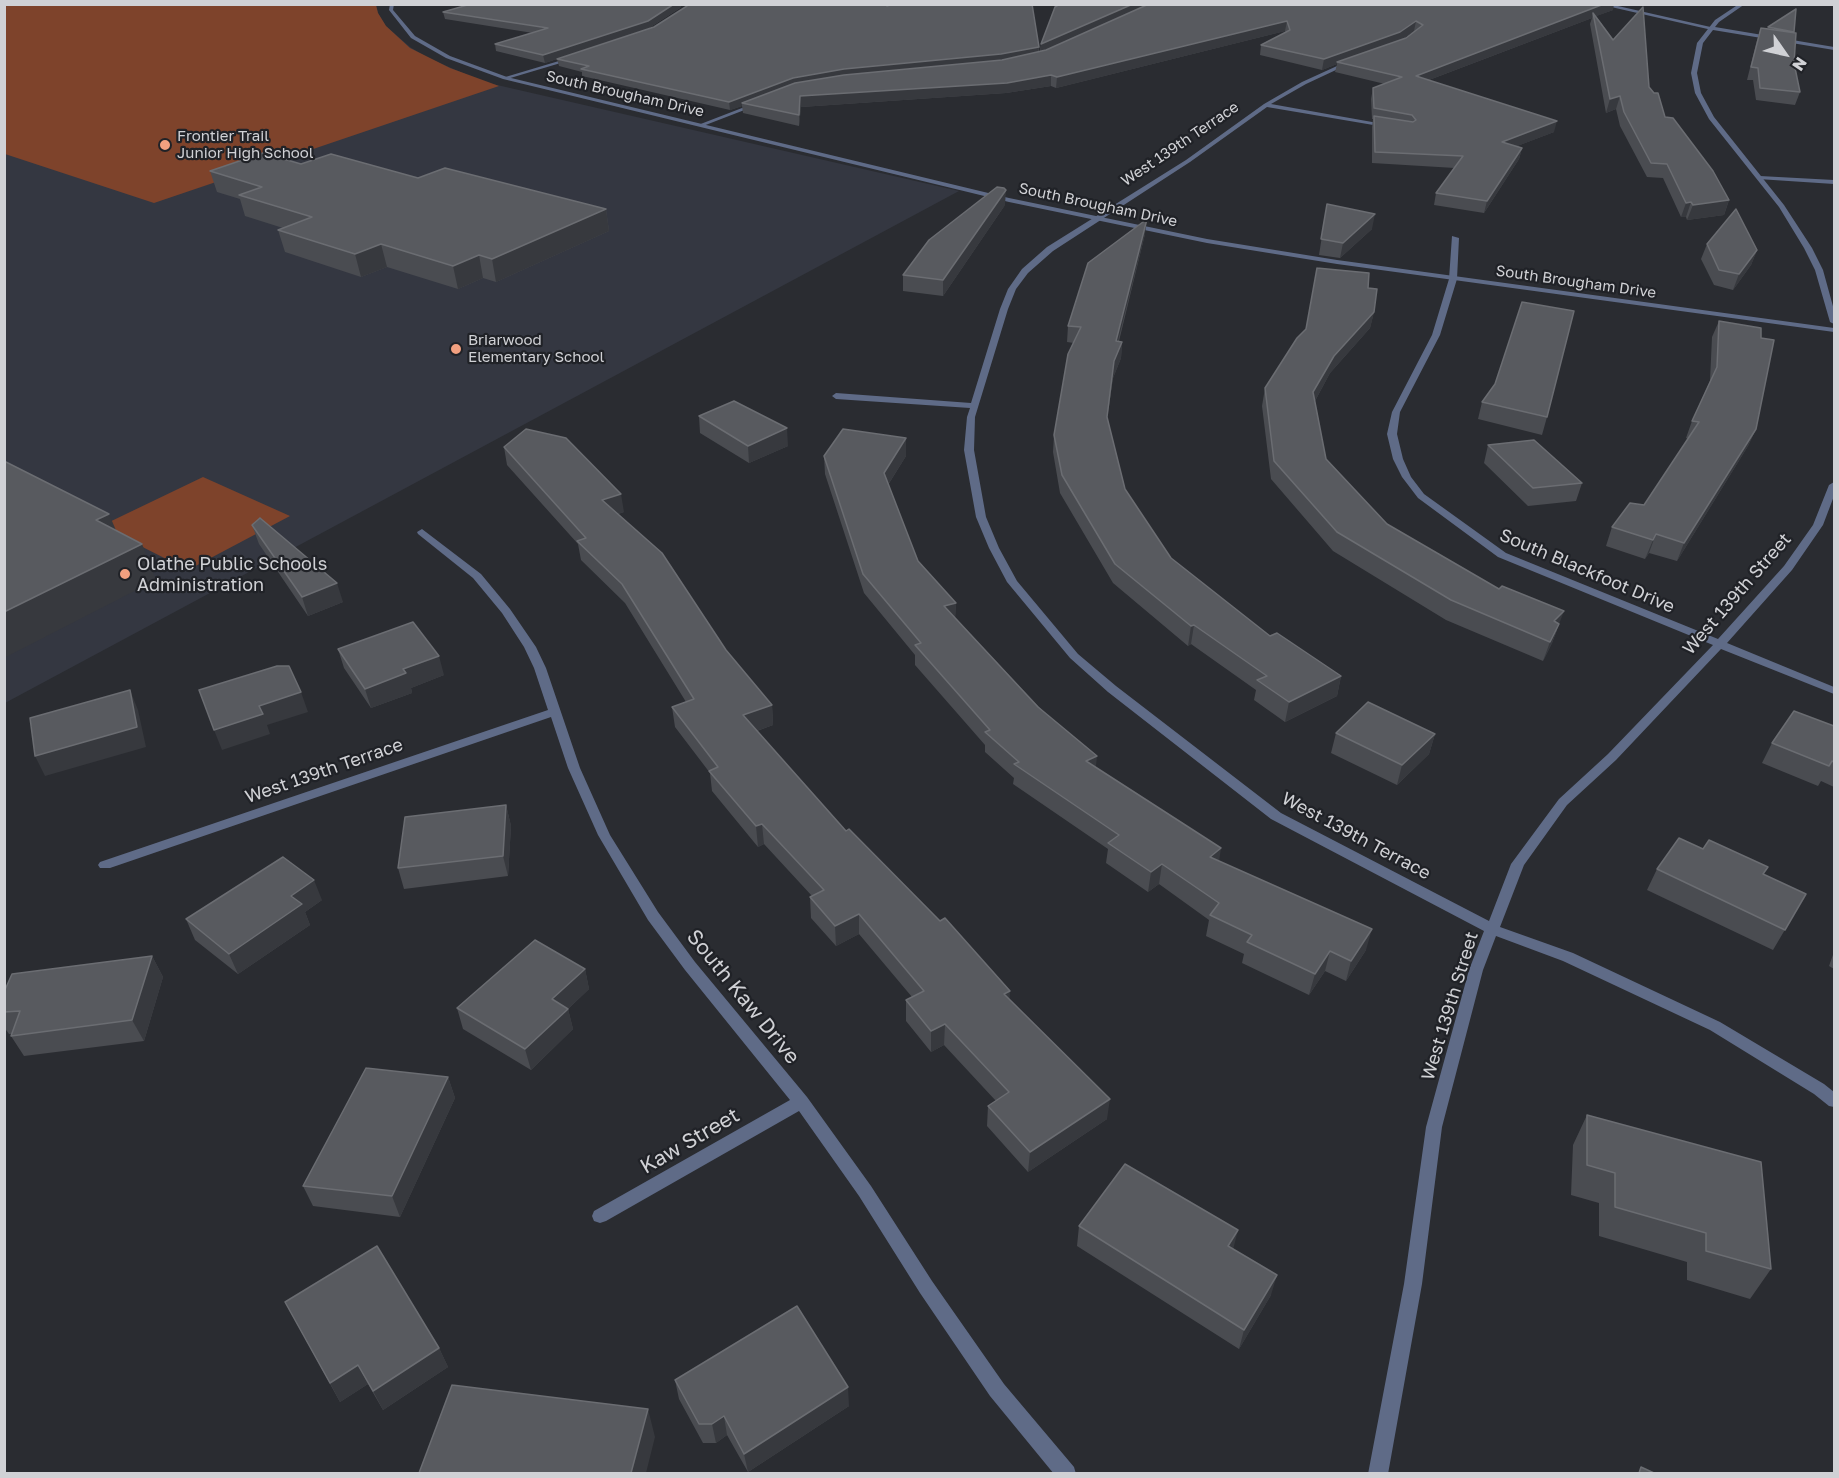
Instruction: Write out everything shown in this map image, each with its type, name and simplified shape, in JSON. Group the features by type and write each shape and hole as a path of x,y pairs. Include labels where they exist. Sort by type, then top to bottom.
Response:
{"street":[{"name":"South Brougham Drive","path":"392,4 390,10 413,37 448,57 505,78 1009,200 1207,241 1453,279 1834,330"},
{"path":"1600,4 1712,28 1834,48"},
{"path":"1743,4 1712,28 1696,53 1694,73 1698,93 1711,118 1782,206 1808,248 1819,270 1834,322"},
{"path":"505,78 580,56"},
{"name":"West 139th Terrace","path":"1365,58 1328,71 1266,105 1188,161 1036,260 1012,289 970,417 969,450 981,517 1012,582 1074,656 1112,689 1276,816 1492,929 1568,957 1715,1026 1819,1089 1834,1101"},
{"path":"701,126 761,102"},
{"name":"West 139th Terrace","path":"1266,105 1398,128"},
{"path":"1760,178 1834,182"},
{"name":"South Blackfoot Drive","path":"1455,238 1453,279 1436,335 1396,412 1392,434 1398,459 1407,477 1421,496 1502,555 1834,691"},
{"path":"836,396 974,406"},
{"name":"West 139th Street","path":"1378,1473 1413,1284 1434,1127 1476,970 1518,864 1563,802 1612,758 1788,568 1818,525 1834,485"},
{"name":"South Kaw Drive","path":"422,532 477,576 506,611 530,647 574,768 604,835 653,916 690,966 801,1102 865,1191 926,1287 997,1390 1067,1473"},
{"name":"West 139th Terrace","path":"105,865 555,712"},
{"name":"Kaw Street","path":"600,1216 801,1102"}],"shaded area":[{"path":"5,5 376,5 386,26 410,47 428,58 484,82 959,191 5,703"},
{"name":"Frontier Trail Junior High School","path":"5,5 376,5 386,26 410,48 450,68 499,86 154,203 5,154"},
{"path":"203,477 290,516 188,570 101,526"}],"building":[{"path":"471,4 674,4 648,21 543,55 495,44 548,28 443,12"},
{"path":"687,4 885,4 887,6 893,4 1032,4 1039,47 1001,54 844,69 793,78 729,102 581,69 589,66 557,59 654,27"},
{"path":"1060,4 1133,4 1041,44 1055,7"},
{"path":"1149,4 1604,4 1416,76 1557,121 1502,142 1522,148 1487,201 1436,193 1463,156 1375,152 1374,116 1413,122 1416,120 1412,115 1374,108 1373,88 1402,77 1337,62 1406,38 1423,25 1416,21 1400,32 1324,59 1261,45 1290,30 1287,21 1057,77 1051,75 1007,83 800,96 799,115 742,103 795,83 844,75 1002,60 1046,50"},
{"path":"1643,7 1649,87 1654,93 1658,93 1665,117 1673,118 1713,171 1729,200 1693,205 1691,202 1686,203 1667,164 1651,163 1624,112 1620,96 1610,99 1593,13 1613,40"},
{"path":"1796,9 1794,32 1768,27"},
{"path":"1761,28 1796,33 1794,63 1800,92 1760,88 1758,68 1751,67"},
{"name":"Briarwood Elementary School","path":"263,153 301,164 331,154 418,178 445,168 606,209 492,259 479,255 453,266 381,244 355,254 278,230 312,217 239,195 262,187 210,171"},
{"path":"997,187 1006,190 943,280 903,275 929,240"},
{"path":"1327,204 1375,214 1343,243 1321,239"},
{"path":"1736,209 1757,250 1739,274 1719,270 1707,244"},
{"path":"1147,219 1116,341 1122,342 1114,361 1107,417 1125,489 1171,558 1270,636 1277,633 1341,676 1289,702 1257,680 1267,676 1194,625 1191,626 1115,564 1062,475 1054,435 1068,354 1081,327 1068,326 1088,263"},
{"path":"1317,268 1369,273 1368,288 1377,289 1374,312 1334,356 1313,392 1326,459 1387,524 1499,589 1502,586 1564,611 1554,621 1559,624 1550,642 1451,600 1337,532 1274,461 1265,388 1297,338 1306,329"},
{"path":"1522,302 1574,311 1547,417 1482,402 1495,384"},
{"path":"1719,321 1761,328 1761,338 1774,340 1756,429 1684,543 1656,534 1653,540 1612,527 1630,503 1644,505 1699,422 1692,421 1717,367"},
{"path":"734,401 787,428 748,446 699,416"},
{"path":"526,429 566,438 621,494 602,500 662,553 726,650 772,705 743,715 846,831 849,829 940,921 945,918 1010,991 1004,994 1110,1099 1030,1152 988,1106 1009,1092 945,1024 931,1031 906,1000 924,991 859,914 835,926 810,897 824,890 762,824 756,826 709,771 718,767 672,707 694,699 622,584 577,541 586,538 504,447"},
{"path":"843,429 906,438 884,473 918,561 956,603 944,606 1038,707 1097,756 1086,761 1221,848 1210,857 1372,929 1351,961 1330,951 1315,974 1247,942 1252,935 1210,915 1219,903 1162,864 1151,872 1108,843 1119,835 1014,764 1019,762 985,732 990,730 915,645 921,643 863,574 824,456"},
{"path":"1534,440 1582,483 1533,488 1488,445"},
{"path":"4,461 109,514 96,520 142,544 4,612"},
{"path":"260,518 337,583 302,597 252,525"},
{"path":"413,622 439,656 403,669 406,673 365,689 338,649"},
{"path":"277,666 289,666 301,692 259,706 263,714 214,730 199,690"},
{"path":"130,690 137,727 35,756 30,718"},
{"path":"1368,702 1435,734 1402,765 1336,733"},
{"path":"1794,711 1834,726 1834,762 1832,761 1829,766 1772,743"},
{"path":"506,805 503,856 398,868 405,817"},
{"path":"1679,838 1703,849 1709,840 1768,867 1763,874 1806,894 1785,930 1657,869"},
{"path":"283,857 314,880 291,896 302,904 229,954 186,919"},
{"path":"535,940 585,969 552,999 568,1009 525,1049 457,1008"},
{"path":"152,956 132,1020 11,1036 20,1011 4,1012 4,992 12,974"},
{"path":"366,1068 448,1077 392,1196 303,1186"},
{"path":"1587,1115 1761,1162 1771,1269 1706,1251 1706,1233 1615,1207 1615,1173 1587,1165"},
{"path":"1125,1164 1238,1230 1228,1246 1277,1275 1244,1330 1079,1226"},
{"path":"377,1246 439,1348 373,1391 358,1365 330,1383 285,1302"},
{"path":"797,1306 848,1387 744,1454 724,1416 712,1424 699,1424 675,1380"},
{"path":"452,1385 648,1409 631,1473 419,1473"},
{"path":"1641,1467 1654,1473 1639,1473"}],"place":[{"name":"Frontier Trail Junior High School","path":"165,145"},
{"name":"Briarwood Elementary School","path":"456,349"},
{"name":"Olathe Public Schools Administration","path":"125,574"}]}
